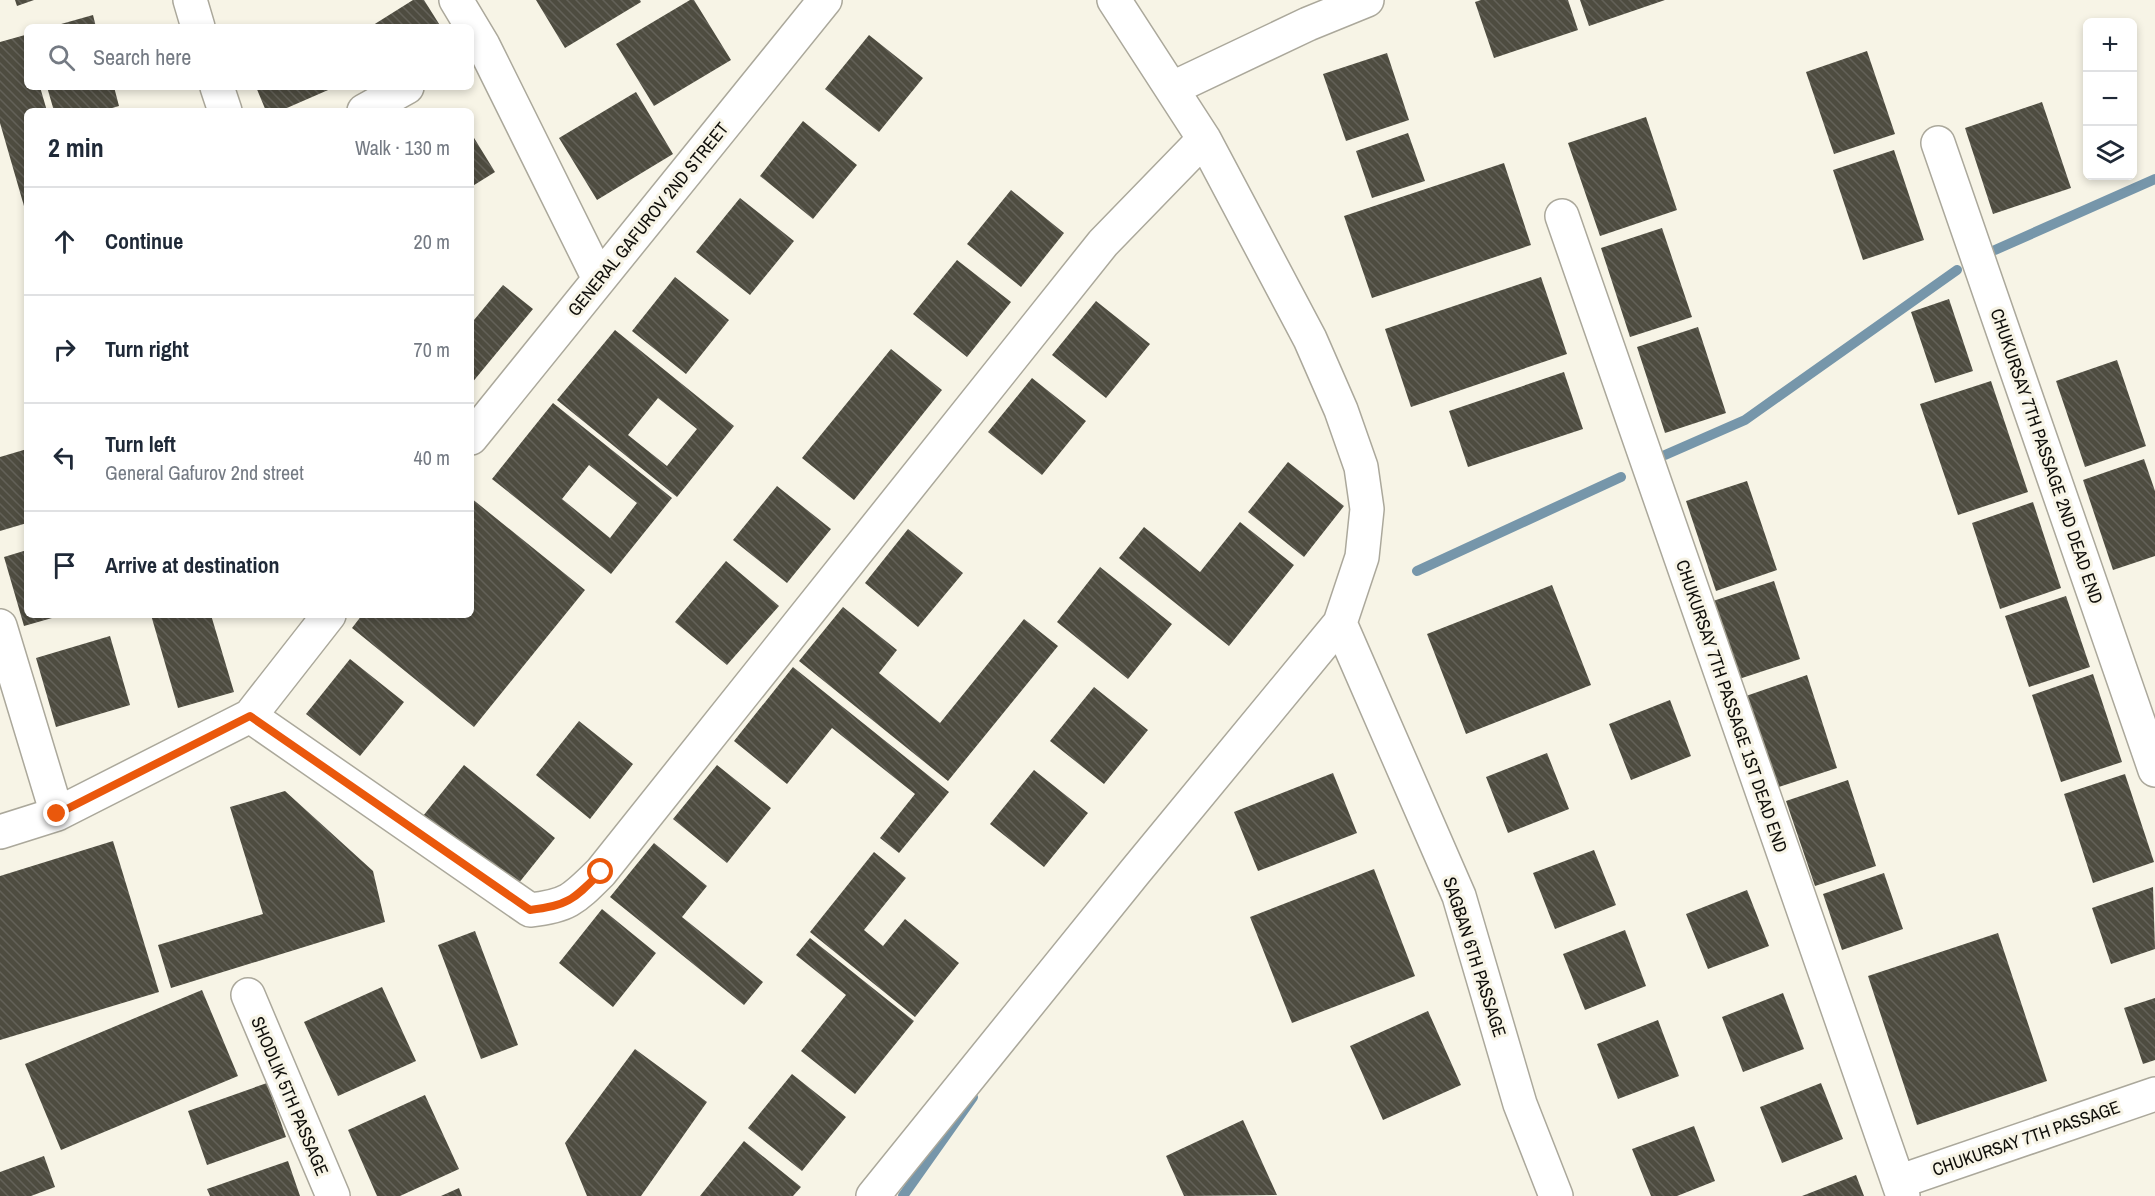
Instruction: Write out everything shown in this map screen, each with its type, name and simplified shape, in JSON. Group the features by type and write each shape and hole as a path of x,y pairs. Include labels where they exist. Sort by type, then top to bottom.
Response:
{"street":[{"path":"190,0 197,24"},
{"path":"456,0 466,24"},
{"name":"GENERAL GAFUROV 2ND STREET","path":"474,434 825,0"},
{"path":"873,1196 1340,623 1362,557 1366,509 1361,467 1341,410 1310,339 1204,139 1114,0"},
{"path":"1173,88 1308,24 1368,0"},
{"path":"477,48 599,279"},
{"path":"218,90 224,108"},
{"path":"369,108 402,90"},
{"path":"250,716 530,910 558,907 577,896 601,872 1103,243 1204,139"},
{"name":"CHUKURSAY 7TH PASSAGE 2ND DEAD END","path":"1938,143 2155,770"},
{"name":"CHUKURSAY 7TH PASSAGE 1ST DEAD END","path":"1562,216 1900,1189"},
{"path":"0,832 57,814 250,716 327,618"},
{"name":"SAGBAN 6TH PASSAGE","path":"1340,623 1459,896 1520,1104 1556,1196"},
{"path":"0,626 57,814"},
{"name":"SHODLIK 5TH PASSAGE","path":"248,995 333,1196"},
{"name":"CHUKURSAY 7TH PASSAGE","path":"1900,1189 2155,1094"}],"building":[{"path":"15,0 34,0 17,6"},
{"path":"413,0 424,0 439,24 375,24"},
{"path":"536,0 640,0 641,2 565,48"},
{"path":"690,0 694,0 731,60 654,106 616,44"},
{"path":"1481,0 1568,0 1578,30 1494,58 1475,2"},
{"path":"1580,0 1665,0 1589,26"},
{"path":"93,15 95,24 61,24"},
{"path":"24,35 24,90 41,90 46,108 24,108 24,206 0,123 0,42"},
{"path":"869,35 923,78 879,132 825,89"},
{"path":"1867,51 1895,134 1834,154 1806,72"},
{"path":"1387,53 1409,120 1346,141 1323,74"},
{"path":"48,90 115,90 119,106 112,108 53,108"},
{"path":"257,90 328,90 287,108 265,108"},
{"path":"636,92 673,154 597,200 559,138"},
{"path":"2042,102 2071,188 1993,214 1965,128"},
{"path":"1646,117 1677,210 1600,236 1568,143"},
{"path":"803,121 857,165 813,219 760,176"},
{"path":"1408,133 1425,181 1372,198 1356,151"},
{"path":"474,138 495,172 474,185"},
{"path":"1894,150 1924,240 1863,260 1833,170"},
{"path":"1504,163 1531,245 1372,298 1344,216"},
{"path":"1011,190 1064,233 1021,287 967,244"},
{"path":"740,198 794,241 750,295 696,252"},
{"path":"1662,228 1692,317 1630,337 1601,248"},
{"path":"957,260 1011,302 967,357 913,314"},
{"path":"675,277 729,320 686,374 632,331"},
{"path":"1541,277 1567,354 1411,407 1385,329"},
{"path":"503,285 533,309 474,380 474,320"},
{"path":"1949,299 1973,371 1935,383 1911,312"},
{"path":"1096,301 1150,344 1106,398 1052,355"},
{"path":"1698,327 1726,413 1665,433 1637,347"},
{"path":"615,330 734,426 677,497 557,400","holes":["658,398 697,429 667,466 628,435"]},
{"path":"891,349 942,390 854,500 802,458"},
{"path":"2117,360 2146,446 2085,467 2056,381"},
{"path":"1564,372 1583,429 1468,467 1449,411"},
{"path":"1032,378 1086,421 1042,475 988,432"},
{"path":"1991,381 2028,492 1958,515 1920,404"},
{"path":"553,403 672,498 611,574 492,479","holes":["589,465 637,503 610,538 562,499"]},
{"path":"24,450 24,524 0,531 0,457"},
{"path":"2144,459 2155,491 2155,556 2113,570 2083,480"},
{"path":"1288,462 1344,506 1304,557 1248,512"},
{"path":"1747,481 1777,570 1716,591 1686,501"},
{"path":"777,486 831,529 787,583 733,540"},
{"path":"474,500 585,590 474,727 352,628 360,618 474,618"},
{"path":"2033,502 2061,588 2000,609 1972,523"},
{"path":"1240,522 1294,565 1229,646 1119,558 1144,527 1200,572"},
{"path":"908,529 963,573 918,627 865,583"},
{"path":"24,551 24,618 52,618 24,626 4,557"},
{"path":"726,561 779,606 727,665 675,622"},
{"path":"1100,567 1172,624 1128,679 1057,622"},
{"path":"1774,581 1800,659 1739,679 1713,601"},
{"path":"1552,585 1591,685 1466,734 1427,634"},
{"path":"2066,596 2090,667 2029,687 2005,616"},
{"path":"843,607 897,650 879,673 940,723 1024,619 1058,646 948,781 799,661"},
{"path":"152,618 212,618 234,692 178,708"},
{"path":"110,636 130,705 56,727 36,658"},
{"path":"350,659 404,702 360,756 306,714"},
{"path":"793,667 949,792 899,853 880,838 915,794 832,728 787,784 734,741"},
{"path":"2093,674 2122,762 2061,782 2032,695"},
{"path":"1807,675 1837,768 1776,788 1746,696"},
{"path":"1094,687 1148,730 1104,784 1050,741"},
{"path":"1670,700 1691,756 1631,780 1609,724"},
{"path":"579,721 633,764 590,819 536,775"},
{"path":"1547,753 1569,809 1508,833 1486,777"},
{"path":"464,765 555,838 514,889 423,816"},
{"path":"717,765 771,808 727,863 673,819"},
{"path":"1034,770 1088,813 1044,867 990,824"},
{"path":"1333,773 1357,833 1258,871 1234,812"},
{"path":"2125,774 2154,862 2093,883 2064,794"},
{"path":"1848,780 1876,866 1815,886 1786,801"},
{"path":"285,791 373,871 385,922 171,988 158,945 263,914 230,807"},
{"path":"113,841 159,992 0,1040 0,876"},
{"path":"654,843 707,886 682,917 763,982 744,1005 610,897"},
{"path":"1594,850 1616,905 1555,929 1533,873"},
{"path":"874,852 906,878 864,930 883,946 905,919 959,963 915,1017 810,932"},
{"path":"1374,869 1415,976 1292,1023 1250,917"},
{"path":"1884,873 1903,929 1842,950 1823,894"},
{"path":"2153,887 2155,949 2111,964 2092,908"},
{"path":"1747,890 1769,946 1708,969 1686,914"},
{"path":"602,909 656,953 613,1007 559,963"},
{"path":"1625,930 1646,986 1585,1010 1563,954"},
{"path":"475,931 518,1045 481,1059 438,945"},
{"path":"1998,933 2047,1081 1917,1125 1868,976"},
{"path":"810,938 914,1021 855,1094 801,1051 846,995 796,955"},
{"path":"382,987 416,1061 338,1096 304,1022"},
{"path":"202,990 238,1076 61,1150 25,1064"},
{"path":"1783,993 1804,1049 1743,1072 1722,1017"},
{"path":"2155,998 2155,1060 2143,1064 2124,1008"},
{"path":"1428,1011 1461,1085 1383,1120 1350,1046"},
{"path":"1658,1020 1679,1076 1618,1099 1597,1044"},
{"path":"635,1049 707,1102 641,1196 587,1196 565,1143"},
{"path":"792,1074 846,1117 802,1171 748,1128"},
{"path":"267,1083 286,1137 207,1165 188,1111"},
{"path":"1821,1083 1843,1139 1782,1163 1760,1107"},
{"path":"425,1095 459,1169 400,1196 377,1196 348,1130"},
{"path":"1243,1120 1277,1195 1184,1196 1166,1156"},
{"path":"1694,1126 1715,1181 1677,1196 1651,1196 1632,1149"},
{"path":"744,1141 801,1187 793,1196 700,1196"},
{"path":"44,1156 55,1187 31,1196 0,1196 0,1172"},
{"path":"288,1161 300,1196 210,1196 207,1189"},
{"path":"1856,1175 1864,1196 1802,1196"},
{"path":"459,1188 462,1196 441,1196"}],"waterway":[{"path":"1995,250 2155,179"},
{"path":"1665,455 1745,420 1957,270"},
{"path":"1417,571 1621,477"},
{"path":"903,1196 973,1097"}],"route":[{"path":"57,814 250,716 530,910 558,907 577,896 601,872"}]}
